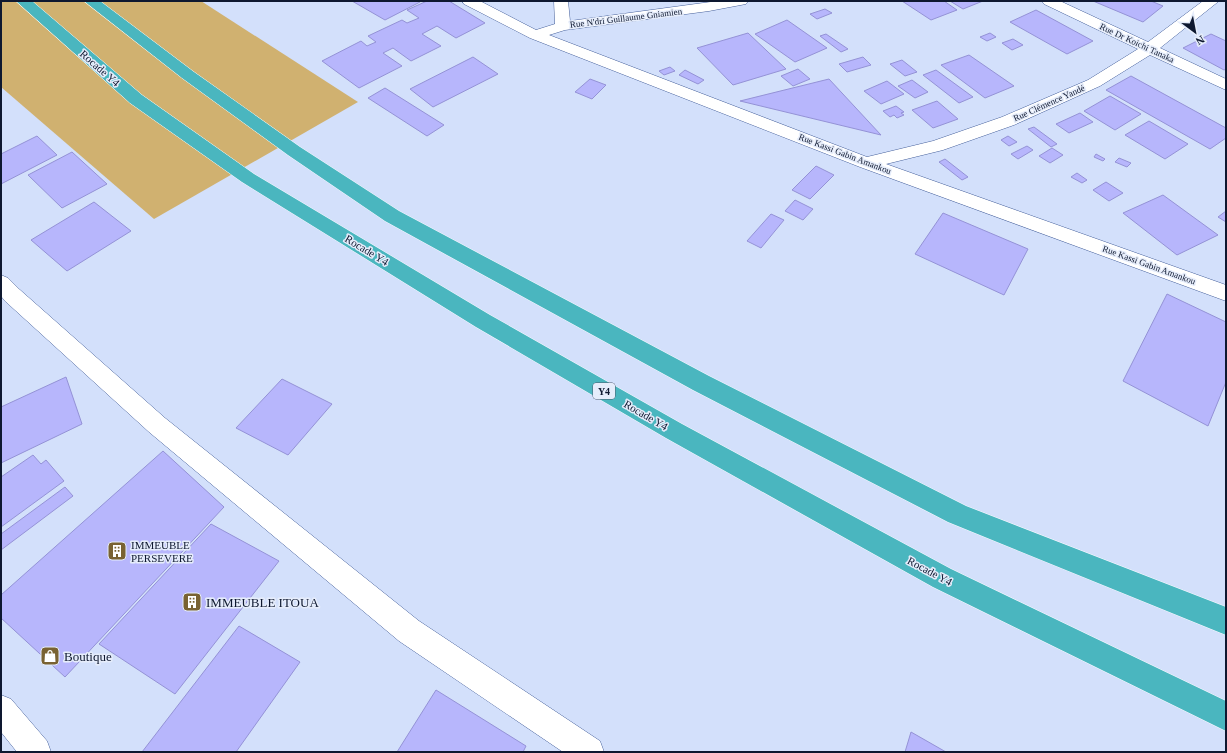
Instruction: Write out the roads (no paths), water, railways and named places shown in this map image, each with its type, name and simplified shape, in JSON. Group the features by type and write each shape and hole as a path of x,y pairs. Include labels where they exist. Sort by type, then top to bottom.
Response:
{"highway":[{"name":"Rocade Y4","path":"23,1 136,99 242,173 477,317 674,431 942,578 1226,716"},
{"path":"91,1 188,75 294,151 392,216 701,384 957,514 1226,621"}],"street":[{"name":"Rue Kassi Gabin Amankou","path":"469,1 535,35 866,163 1226,293"},
{"path":"561,1 563,26"},
{"name":"Rue N'dri Guillaume Gniamien","path":"535,35 563,26 709,7 741,1"},
{"name":"Rue Dr Koichi Tanaka","path":"1049,1 1226,85"},
{"name":"Rue Clémence Yandé","path":"866,163 937,146 1008,121 1094,83 1150,48 1209,5 1212,1"},
{"path":"1,283 157,425 409,631 589,752"},
{"path":"1,709 36,752"}],"place":[{"name":"IMMEUBLE PERSEVERE","path":"117,551"},
{"name":"IMMEUBLE ITOUA","path":"192,602"},
{"name":"Boutique","path":"50,656"}]}
